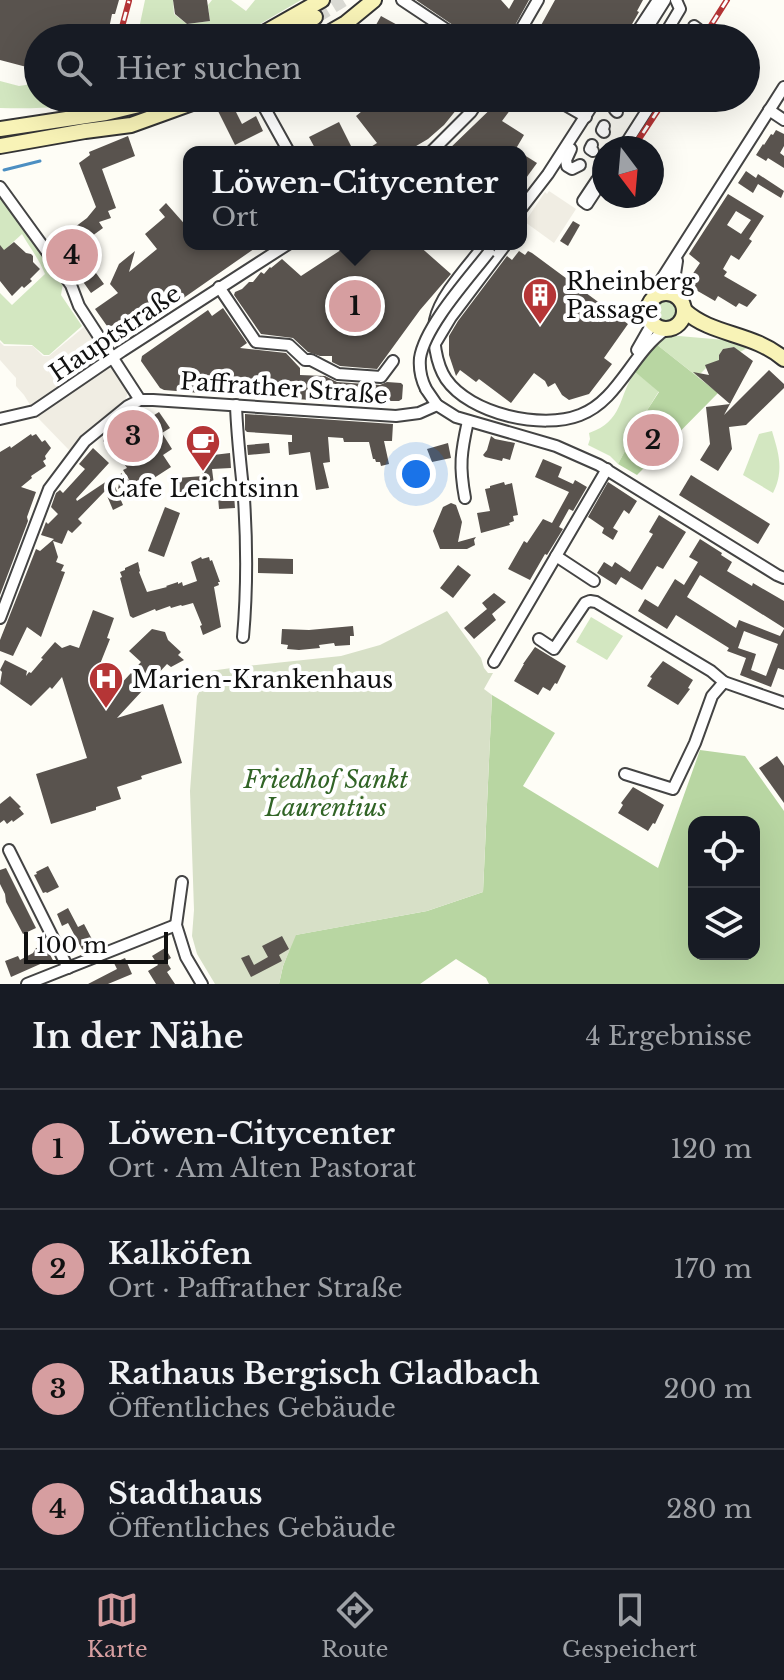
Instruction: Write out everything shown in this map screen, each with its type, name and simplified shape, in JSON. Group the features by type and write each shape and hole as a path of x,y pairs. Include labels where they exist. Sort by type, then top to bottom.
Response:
{"main road":[{"path":"280,24 322,0"},
{"path":"344,24 374,0"},
{"path":"302,24 315,17"},
{"path":"0,129 110,112"},
{"path":"85,131 142,112"},
{"path":"0,146 131,125 167,112"},
{"path":"0,120 26,120 38,124"},
{"path":"0,137 53,137"},
{"path":"732,333 668,330 650,321 648,311 653,298 663,293 674,294 700,323 732,333 771,347 784,359"},
{"path":"668,330 679,325 682,304"}],"street":[{"path":"402,0 438,24"},
{"path":"524,24 538,0"},
{"path":"642,24 658,0"},
{"path":"650,24 665,0"},
{"path":"671,24 680,9 676,0"},
{"path":"653,298 661,280 784,87"},
{"path":"769,110 784,120"},
{"path":"267,112 286,146"},
{"path":"437,146 471,112"},
{"path":"577,112 586,117"},
{"path":"527,201 589,112"},
{"path":"580,165 572,169 567,166 566,160 595,112"},
{"path":"628,136 643,112"},
{"path":"0,187 71,285 79,306 140,400 85,441 49,489 0,618"},
{"name":"Hauptstraße","path":"0,419 34,411 278,250"},
{"path":"487,250 439,307 434,327 440,366 446,378 483,407 533,422 564,420 589,411 610,393 657,335 668,330"},
{"path":"488,250 423,347 420,368 426,389 437,405 448,414 556,446 607,469 784,578"},
{"path":"436,342 501,250"},
{"path":"680,252 675,274 682,304"},
{"path":"219,287 256,342 289,345 305,360 338,374 381,377 393,361"},
{"path":"628,370 650,321"},
{"name":"Paffrather Straße","path":"140,400 396,416 419,413 437,405"},
{"path":"236,405 246,555 243,637"},
{"path":"465,498 460,467 468,421"},
{"path":"494,662 607,469"},
{"path":"556,556 594,581"},
{"path":"539,639 554,649 585,603 596,602 711,671 724,682 784,703"},
{"path":"625,774 673,789 695,743 712,696 724,682"},
{"path":"9,850 68,968"},
{"path":"182,882 176,925 186,957 202,984"},
{"path":"27,984 176,925"}],"green space":[{"path":"145,0 173,0 174,14 187,24 140,24"},
{"path":"212,0 231,0 246,11 255,0 301,0 260,24 187,24 210,21 208,5"},
{"path":"0,81 24,85 24,108 0,108"},
{"path":"0,194 63,283 61,295 82,326 49,355 44,355 32,345 4,344 0,340 0,293 12,305 45,274 22,234 0,254"},
{"path":"667,298 676,302 680,311 676,320 667,324 658,320 654,311 658,302"},
{"path":"668,337 725,340 749,347 740,352 734,347 723,349 719,355 720,364 706,365 698,377 656,344"},
{"path":"656,344 718,393 637,475 618,464 659,392 635,372"},
{"path":"635,372 659,391 618,464 610,456 588,445 589,433 609,422"},
{"path":"772,431 779,462 773,493 743,475 759,434"},
{"name":"Friedhof Sankt Laurentius","path":"447,611 481,658 484,668 488,673 493,673 484,689 492,695 483,892 427,911 296,935 279,984 215,984 197,954 192,936 190,791 197,696 210,671 341,656 380,645"},
{"path":"591,617 623,636 607,660 576,642"},
{"path":"492,695 555,733 523,786 658,868 700,750 745,756 784,811 784,984 489,984 486,978 456,959 420,984 279,984 295,935 427,911 483,892"}],"shaded area":[{"path":"549,191 576,209 554,243 527,223 545,192 547,194"},
{"path":"84,327 125,382 128,392 125,401 110,417 93,426 70,451 39,419 16,386 16,378 0,360 0,342 4,346 33,346 43,356 49,356"}],"building":[{"path":"0,0 119,0 110,24 24,24 24,66 0,60"},
{"path":"173,0 207,0 210,21 187,24 175,14"},
{"path":"416,0 501,0 509,9 514,0 529,0 516,24 451,24"},
{"path":"555,0 643,0 632,24 542,24"},
{"path":"381,16 396,24 376,24"},
{"path":"218,112 236,112 242,124 256,116 263,131 235,145"},
{"path":"361,112 455,112 444,125 416,146 372,146 377,143 356,116"},
{"path":"487,112 509,112 502,121 524,135 518,146 452,146"},
{"path":"339,122 351,146 314,146 309,137"},
{"path":"776,130 784,134 784,146 780,153 784,156 784,168 756,155"},
{"path":"128,136 135,156 102,169 116,208 108,211 111,218 99,222 103,228 77,247 104,284 91,293 55,242 87,218 96,207 79,163 90,155 89,152"},
{"path":"527,157 537,163 527,177"},
{"path":"746,171 756,178 758,174 784,191 781,198 758,184 753,193 738,183"},
{"path":"728,194 764,216 739,260 731,255 723,269 727,272 724,276 757,295 747,307 739,303 736,307 718,296 715,301 689,286 691,283 688,281 700,263 689,254","holes":["736,211 751,220 741,234 727,225"]},
{"path":"166,203 183,222 183,250 252,250 119,343 95,309 118,293 110,284 119,264 135,251 129,272 157,249 145,234 165,217 159,210"},
{"path":"573,221 580,225 568,246 560,241"},
{"path":"14,242 33,256 33,262 40,269 30,279 32,281 12,296 0,281 0,245 4,250"},
{"path":"341,250 424,250 451,274 377,369 340,366 332,362 332,356 308,352 293,338 261,334 234,295 282,259 301,276"},
{"name":"Rheinberg Passage","path":"519,251 525,255 528,251 532,253 628,324 604,358 612,364 589,394 569,400 555,383 548,387 534,373 511,403 479,379 476,382 460,370 456,376 449,355 449,336 507,256 512,260"},
{"path":"223,308 247,343 240,348 286,353 300,368 300,375 325,376 337,382 401,383 402,399 378,404 160,388 141,361 142,356 208,310 212,316"},
{"path":"734,347 753,361 730,404 693,372 709,375 705,365 719,360 723,349"},
{"path":"769,370 784,384 784,388 746,425 729,427 732,449 718,471 700,460 710,444 706,407 730,404 724,415"},
{"path":"159,412 170,428 162,433 172,449 163,455 171,467 137,489 123,470 127,468 123,462 126,444 114,457 104,438"},
{"path":"245,414 393,424 392,441 384,441 389,464 381,466 373,459 369,442 344,442 343,438 328,437 330,462 323,463 329,488 316,490 310,452 289,455 288,442 292,442 292,435 247,432"},
{"path":"662,420 669,426 660,437 661,442 641,460 633,455"},
{"path":"36,434 42,442 45,440 51,448 43,461 46,466 21,487 36,492 0,595 0,452"},
{"path":"491,436 515,443 510,460 503,458 502,461 483,455"},
{"path":"269,443 270,453 248,455 247,445"},
{"path":"448,443 451,458 432,462 427,449"},
{"path":"93,448 109,463 77,501 116,475 118,478 113,482 123,505 113,510 105,491 78,519 82,523 72,533 68,530 62,544 53,541 58,557 56,562 64,565 61,571 65,572 41,637 27,627 13,656 0,651 0,640 36,549 40,551 54,539 41,535 46,522 48,524 58,514 51,507 56,493 60,490 63,493 85,469 79,464"},
{"path":"230,453 231,468 212,469 214,485 222,484 223,496 234,495 235,508 219,509 218,497 214,497 214,492 177,496 177,478 203,476 205,456"},
{"path":"543,459 562,467 558,477 573,484 575,480 587,487 573,511 569,509 559,527 563,529 530,580 508,569 524,541 527,543 543,519 552,523 569,492 535,477"},
{"path":"121,473 130,481 118,489"},
{"path":"691,475 770,524 758,544 679,495"},
{"path":"504,482 505,485 512,483 518,515 513,516 514,521 510,525 481,533 477,513 490,511 485,489"},
{"path":"608,482 637,501 629,514 624,510 613,528 618,531 613,540 602,533 604,528 588,517"},
{"path":"451,503 456,505 462,522 458,542 476,537 475,545 467,549 440,549 433,531 443,507"},
{"path":"165,507 180,513 164,557 148,551"},
{"path":"659,515 686,532 663,569 657,566 642,590 621,577 616,585 597,573 604,562 612,567 615,562 630,572 653,534 649,532"},
{"path":"700,539 732,562 727,571 784,601 784,628 700,575 687,597 736,628 739,620 780,636 784,629 784,670 778,668 771,687 740,675 746,658 727,651 729,648 676,615 667,629 638,611 645,599 658,607 675,579 684,585 698,562 689,557","holes":["744,631 778,644 766,676 751,670 756,654 738,648"]},
{"path":"201,557 212,560 220,582 214,587 221,627 203,635 193,603 155,609 133,618 130,616 120,572 138,562 147,592 178,582 182,582 183,586 197,581 191,562"},
{"path":"258,558 293,559 293,574 258,573"},
{"path":"458,565 471,575 453,598 440,588"},
{"path":"494,593 506,602 492,614 496,620 474,639 464,628 487,609 482,603"},
{"path":"93,610 114,618 107,638 110,639 98,669 108,698 141,662 129,651 152,629 165,632 168,640 181,652 178,655 184,660 171,667 167,664 117,718 163,704 182,763 117,787 121,799 51,824 36,774 87,758 62,677 31,706 0,684 0,670 5,660 27,671 26,676 55,642 62,648 70,645 79,648"},
{"path":"353,626 354,636 350,636 350,645 335,646 334,643 299,650 287,649 288,645 281,644 282,629"},
{"path":"535,647 566,666 557,684 550,691 543,687 538,695 514,681"},
{"path":"663,661 693,680 678,705 647,686"},
{"path":"777,756 784,766 784,803 759,768"},
{"path":"633,787 664,805 648,831 618,813"},
{"path":"10,796 24,814 13,822 7,824 4,820 0,823 0,804"},
{"path":"48,866 59,887 43,893 34,875"},
{"path":"6,868 36,928 23,934 0,884 0,870"},
{"path":"68,908 78,927 84,924 95,945 83,951 68,923 62,926 57,914"},
{"path":"282,936 289,949 279,955 282,961 251,977 241,958 249,955 254,965 268,957 262,946"},
{"path":"46,947 55,964 47,961 11,977 5,961 18,956 20,960 36,948"},
{"path":"165,948 171,958 166,961 171,969 167,972 175,984 156,984 148,971 158,965 152,956"},
{"path":"125,958 132,974 108,984 88,984 117,969 114,963"}],"waterway":[{"path":"4,170 40,161"}],"tunnel":[{"path":"315,17 343,0"}],"railway":[{"path":"712,24 727,0"},
{"path":"123,24 129,1"},
{"path":"641,136 657,112"}],"place":[{"name":"Stadthaus","path":"72,255"},
{"name":"Löwen-Citycenter","path":"355,306"},
{"name":"Rheinberg Passage","path":"540,326"},
{"name":"Rathaus Bergisch Gladbach","path":"133,436"},
{"name":"Kalköfen","path":"653,440"},
{"name":"Cafe Leichtsinn","path":"203,473"},
{"name":"Marien-Krankenhaus","path":"106,710"}]}
